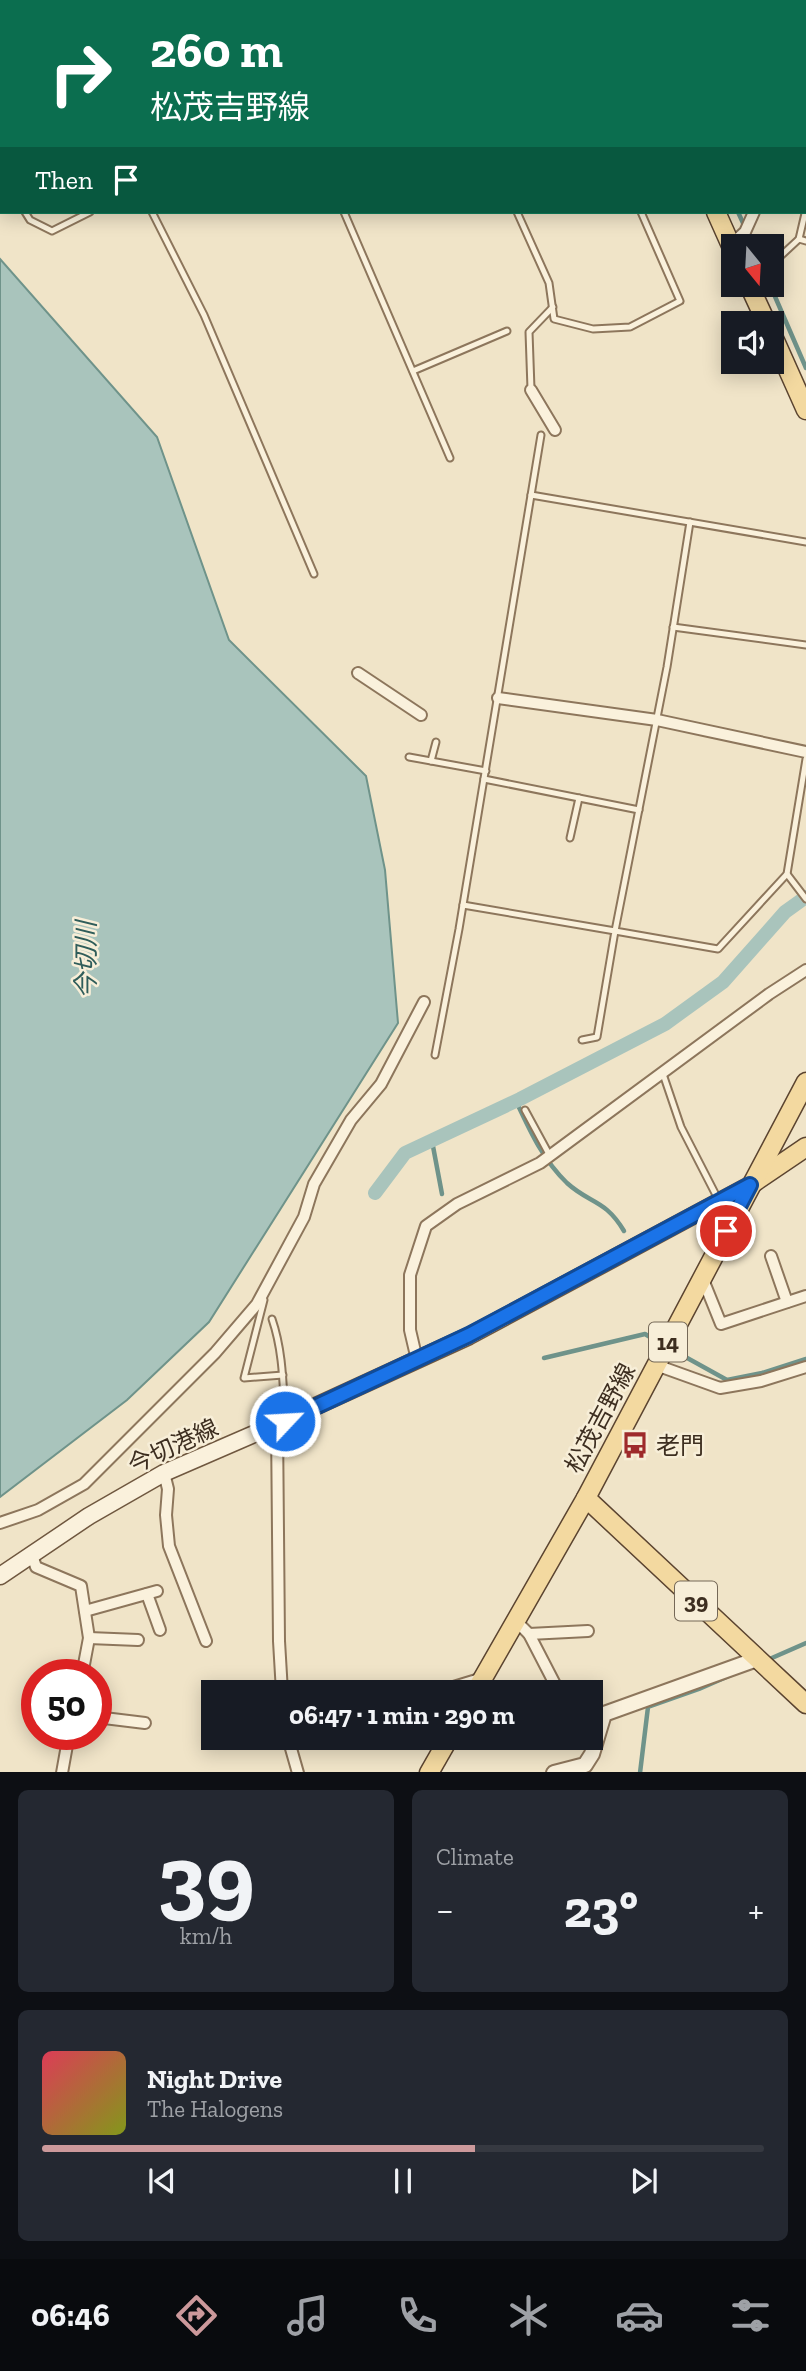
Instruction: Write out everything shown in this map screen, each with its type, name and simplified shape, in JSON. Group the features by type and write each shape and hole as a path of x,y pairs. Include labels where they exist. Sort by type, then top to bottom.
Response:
{"main road":[{"path":"717,214 726,234"},
{"path":"784,361 806,410"},
{"path":"750,1185 806,1082"},
{"name":"松茂吉野線","path":"482,1680 586,1498 750,1185 806,1147"},
{"name":"今切港線","path":"0,1576 89,1516 164,1473 281,1423 469,1335 750,1185"},
{"name":"39","path":"586,1498 806,1704"},
{"path":"430,1772 442,1750"}],"street":[{"path":"743,234 753,214"},
{"path":"531,390 555,430"},
{"path":"358,673 421,715"},
{"path":"498,698 657,720 806,752"},
{"path":"417,1360 410,1330 410,1275 426,1226 457,1204 540,1163 769,994 806,970"},
{"path":"0,1523 38,1510 84,1484 215,1353 257,1304 304,1217 314,1184 351,1120 381,1084 424,1002"},
{"path":"771,1256 787,1302"},
{"path":"702,1277 721,1324 806,1296"},
{"path":"656,1365 720,1388 761,1381 806,1367"},
{"path":"281,1423 279,1641 281,1680"},
{"path":"164,1473 168,1489 166,1515 169,1546 206,1641"},
{"path":"32,1555 36,1567 81,1586 89,1638 85,1659"},
{"path":"85,1611 152,1592 160,1630"},
{"path":"516,1620 529,1634 553,1680"},
{"path":"529,1634 588,1631"},
{"path":"89,1638 138,1640"},
{"path":"558,1772 585,1765 592,1754 604,1714 757,1659"},
{"path":"112,1719 145,1723"},
{"path":"62,1772 66,1750"},
{"path":"291,1750 298,1772"}],"lane":[{"path":"26,214 30,220 52,231 86,214"},
{"path":"153,214 204,315 314,574"},
{"path":"345,214 450,458"},
{"path":"518,214 549,283 554,319 593,329 630,327 680,301 642,214"},
{"path":"784,255 803,240 806,214"},
{"path":"531,390 529,332 553,307"},
{"path":"413,372 508,331"},
{"path":"435,1055 486,771 541,435"},
{"path":"531,495 806,542"},
{"path":"582,1040 597,1037 657,720 691,522"},
{"path":"673,627 806,645"},
{"path":"431,761 436,741"},
{"path":"410,757 486,771"},
{"path":"463,905 718,949 787,874 806,760"},
{"path":"484,779 639,810"},
{"path":"570,838 579,798"},
{"path":"787,874 806,899"},
{"path":"663,1073 681,1126 720,1202"},
{"path":"525,1110 550,1156"},
{"path":"244,1378 268,1283"},
{"path":"272,1319 278,1335 282,1375 281,1423"},
{"path":"236,1380 282,1375"}],"water":[{"name":"今切川","path":"0,259 157,437 229,640 366,776 385,870 398,1023 209,1322 127,1400 0,1497"}],"waterway":[{"path":"739,214 748,234"},
{"path":"776,298 806,368"},
{"path":"375,1193 405,1153 520,1099 665,1024 723,982 785,912 806,897"},
{"path":"516,1101 538,1145 558,1174 575,1190 604,1207 624,1231"},
{"path":"432,1141 442,1194"},
{"path":"544,1358 645,1334 663,1345"},
{"path":"671,1349 727,1380 762,1373 806,1359"},
{"path":"765,1661 806,1643"},
{"path":"640,1772 648,1707 731,1675"}],"place":[{"name":"老門","path":"635,1445"}],"route":[{"path":"285,1421 469,1335 750,1185 726,1231"}]}
